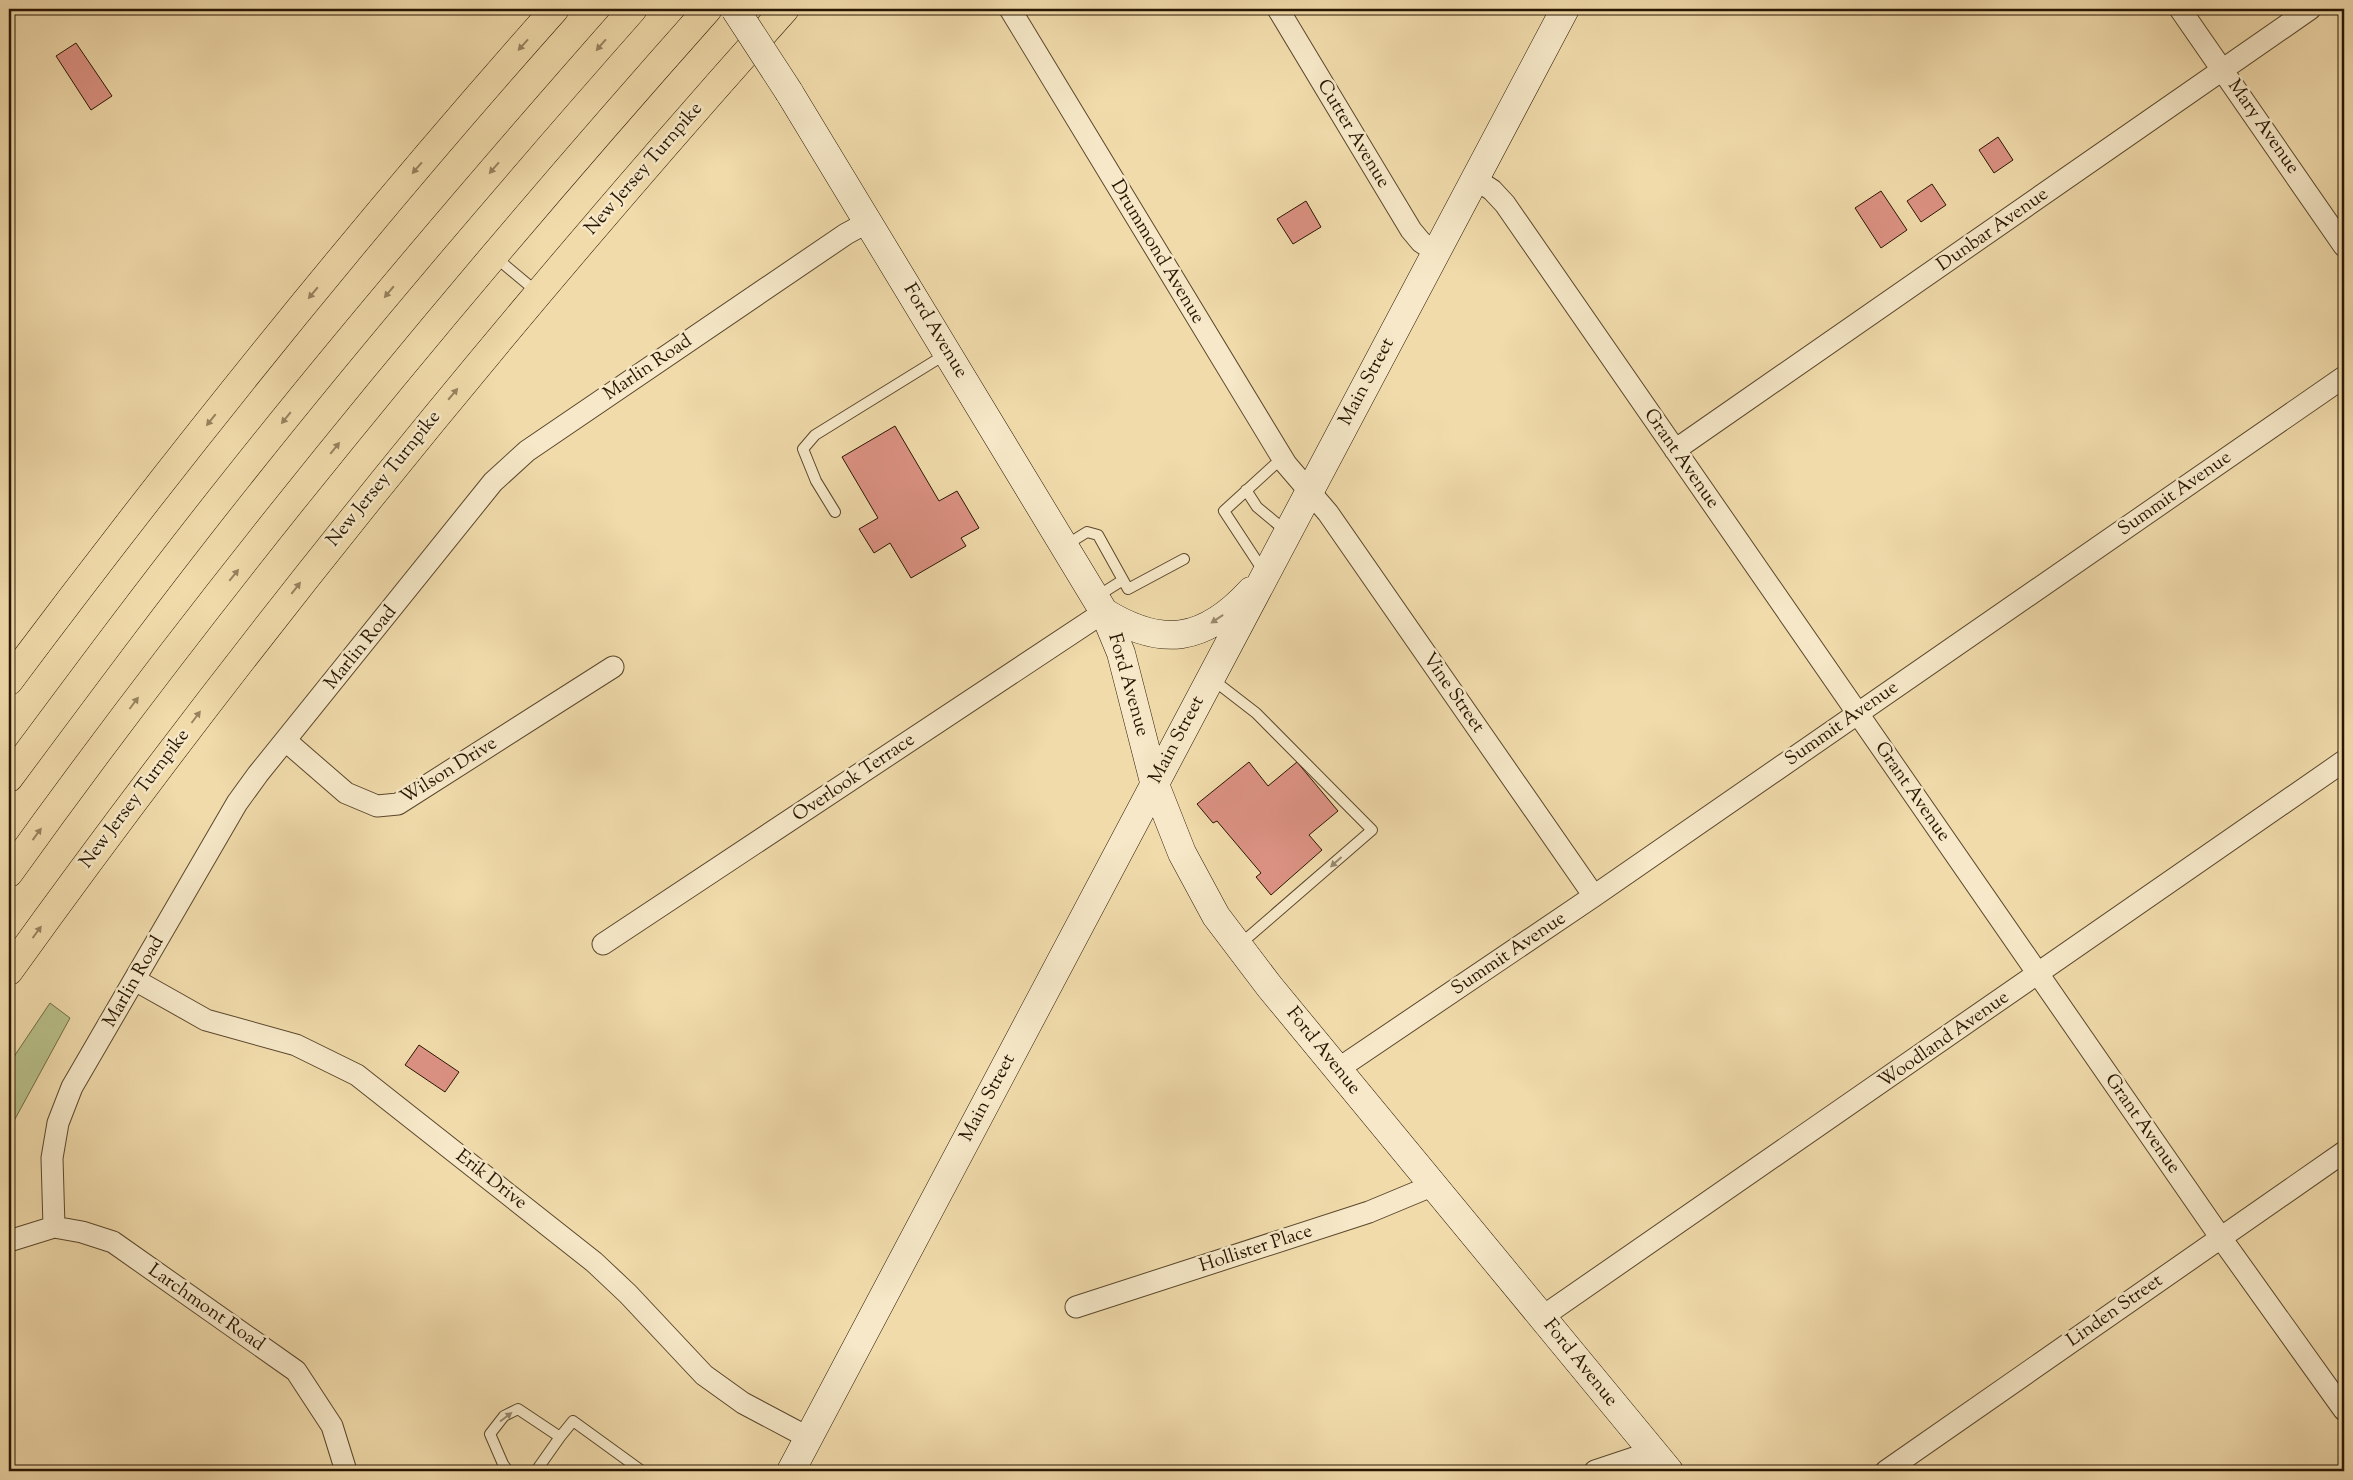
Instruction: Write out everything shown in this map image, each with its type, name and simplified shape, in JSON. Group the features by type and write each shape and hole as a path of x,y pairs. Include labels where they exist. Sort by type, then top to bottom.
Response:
{"highway":[{"path":"9,681 188,448 292,319 398,191 555,9"},
{"path":"9,778 121,627 244,469 442,229 633,9"},
{"path":"9,873 164,663 393,375 708,9"},
{"name":"New Jersey Turnpike","path":"9,971 102,842 216,690 337,536 537,293 785,9"}],"main road":[{"name":"Ford Avenue","path":"735,9 789,92 1100,604 1121,653 1154,782 1171,829 1194,879 1216,916 1338,1070 1661,1461"},
{"name":"Main Street","path":"792,1471 1154,782 1266,575 1565,9"},
{"path":"1100,604 1144,632 1180,636 1194,632 1220,617 1248,594 1266,575"}],"street":[{"name":"Drummond Avenue","path":"1010,9 1282,458 1293,474 1310,491"},
{"name":"Cutter Avenue","path":"1278,9 1411,230 1421,242 1436,252"},
{"name":"Mary Avenue","path":"2180,9 2344,246"},
{"name":"Dunbar Avenue","path":"1675,450 2310,9"},
{"name":"Grant Avenue","path":"1475,179 1492,190 1505,204 2221,1238 2344,1410"},
{"name":"Marlin Road","path":"54,1227 52,1158 58,1123 72,1087 237,803 258,774 493,482 527,451 838,240 868,222"},
{"name":"Summit Avenue","path":"1338,1070 1594,896 2344,377"},
{"name":"Vine Street","path":"1310,491 1326,511 1594,896"},
{"name":"Overlook Terrace","path":"603,944 1100,604"},
{"name":"Wilson Drive","path":"286,741 346,793 377,806 398,804 613,667"},
{"name":"Woodland Avenue","path":"1542,1317 2344,761"},
{"name":"Erik Drive","path":"135,980 206,1020 296,1045 358,1075 594,1262 628,1294 704,1375 722,1390 809,1438"},
{"name":"Linden Street","path":"1886,1471 2344,1152"},
{"name":"Hollister Place","path":"1076,1307 1369,1212 1434,1185"},
{"name":"Larchmont Road","path":"9,1241 54,1227 82,1232 113,1242 296,1372 332,1426 346,1471"},
{"path":"1595,1471 1661,1461"}],"lane":[{"path":"494,256 537,293"},
{"path":"835,512 816,481 803,449 815,435 948,353"},
{"path":"1266,575 1224,511 1282,458"},
{"path":"1246,490 1257,507 1288,533"},
{"path":"1065,546 1087,532 1098,535 1128,589 1184,559"},
{"path":"1100,604 1123,580"},
{"path":"1211,678 1256,713 1372,830 1238,946"},
{"path":"508,1471 502,1464 490,1434 504,1416 518,1409 560,1437"},
{"path":"536,1471 573,1421 642,1471"}],"green space":[{"path":"50,1003 70,1018 9,1130 9,1064"}],"building":[{"path":"76,43 112,96 91,110 56,56"},
{"path":"1998,137 2013,160 1994,173 1979,150"},
{"path":"1932,184 1946,205 1921,222 1907,201"},
{"path":"1881,191 1907,230 1881,248 1855,208"},
{"path":"1306,201 1321,227 1293,244 1277,219"},
{"path":"895,426 939,501 957,491 979,528 961,538 966,546 911,578 890,543 874,553 859,529 878,518 842,457"},
{"path":"1249,762 1268,786 1297,762 1338,811 1309,835 1322,850 1271,895 1256,877 1261,873 1217,821 1213,823 1197,804"},
{"path":"419,1045 459,1072 445,1092 405,1065"}]}
